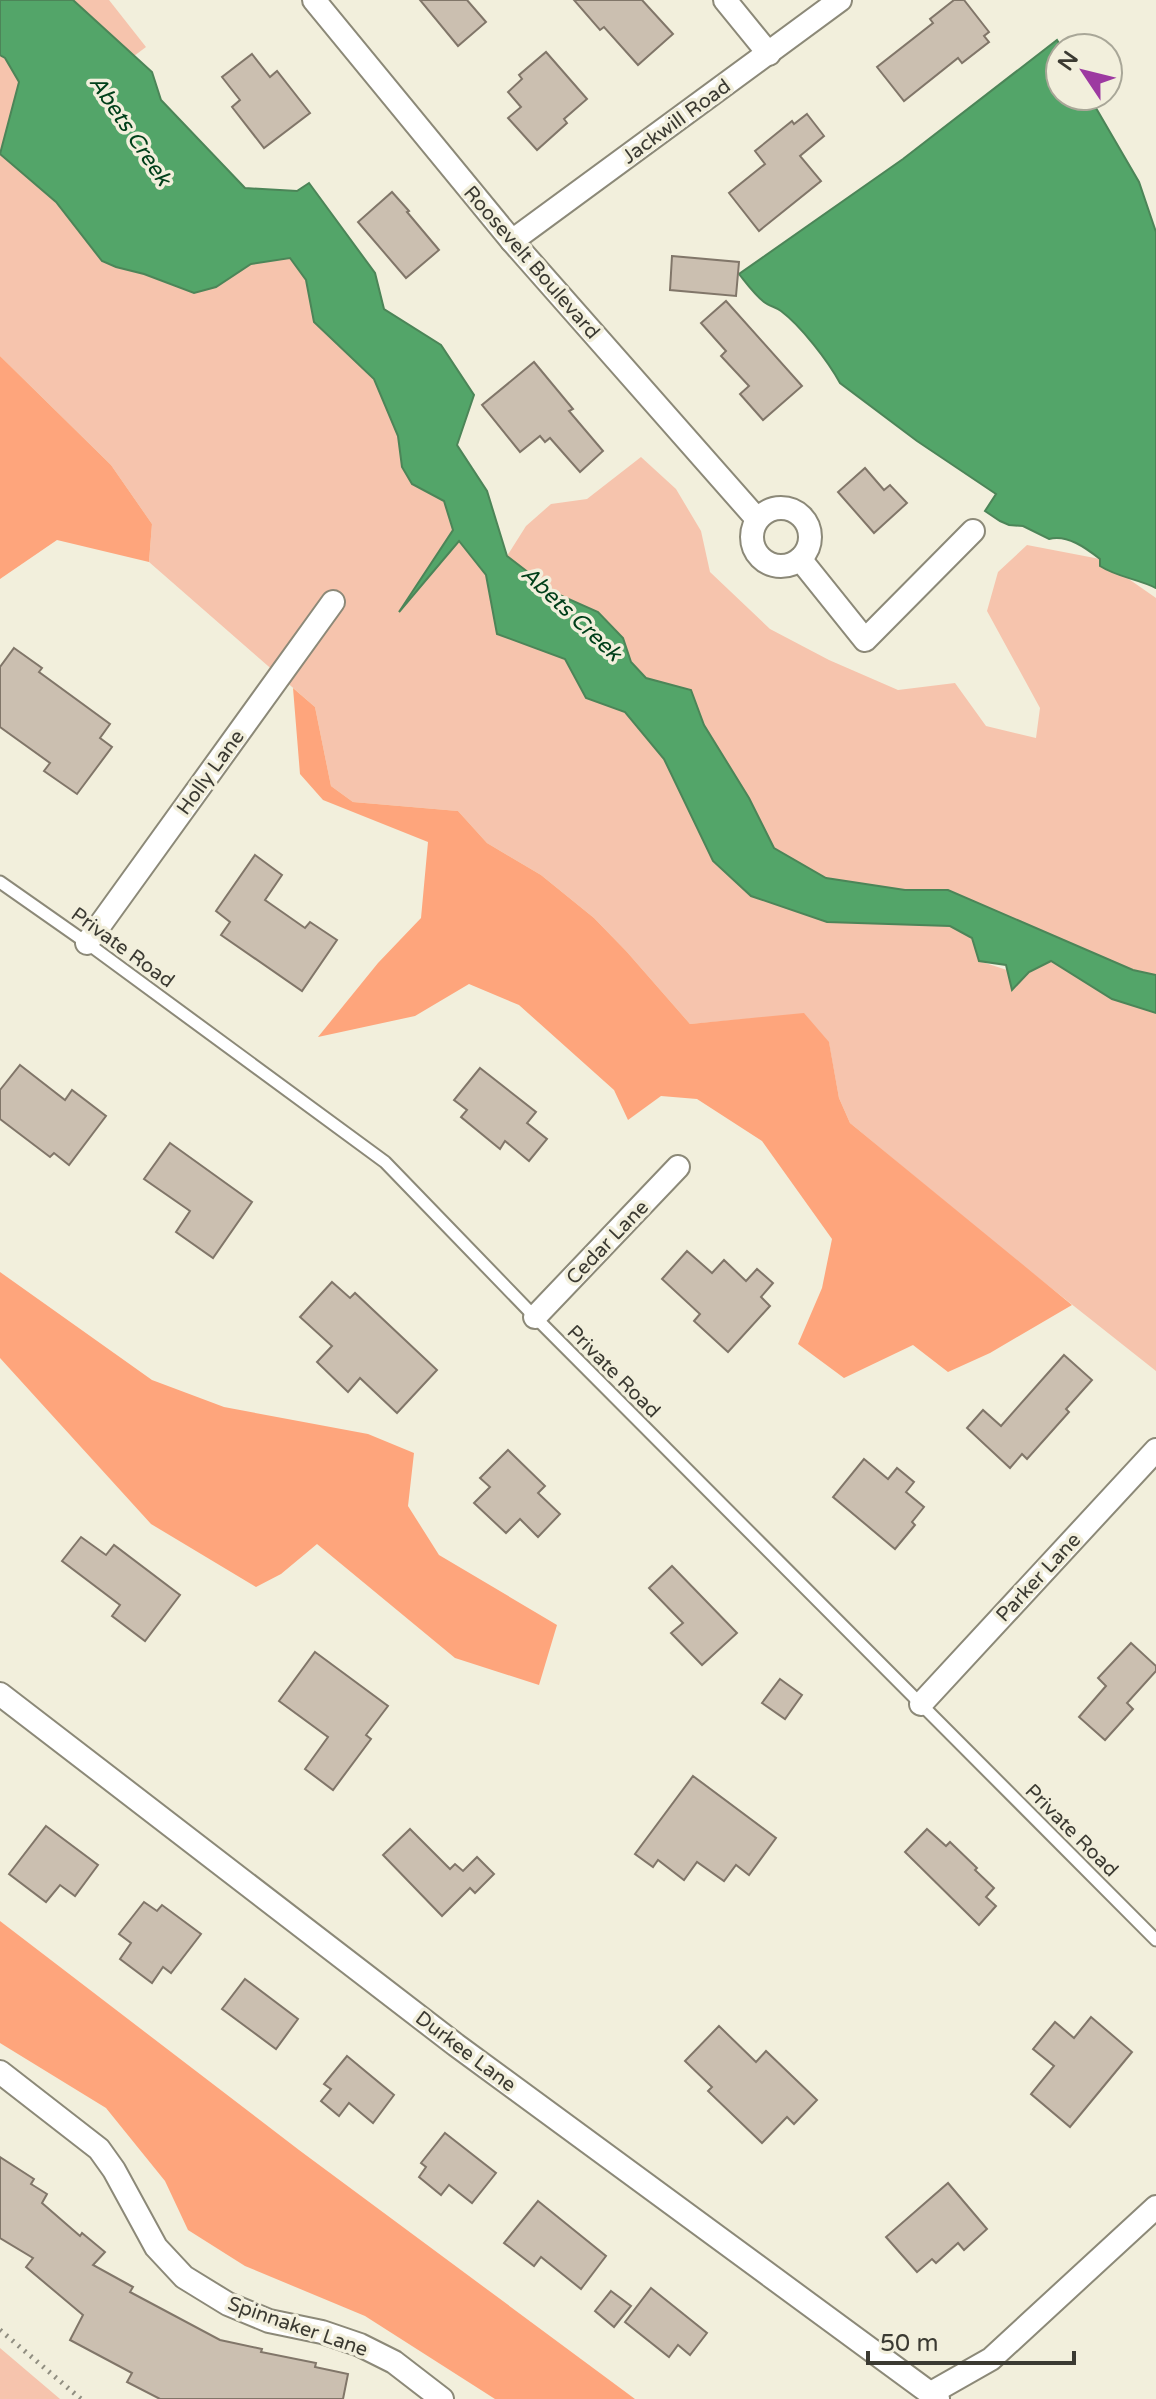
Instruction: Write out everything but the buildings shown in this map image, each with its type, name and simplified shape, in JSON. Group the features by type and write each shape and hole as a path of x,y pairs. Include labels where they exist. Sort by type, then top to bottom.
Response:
{"street":[{"name":"Roosevelt Boulevard","path":"314,0 512,241 757,519"},
{"path":"725,0 769,54"},
{"name":"Jackwill Road","path":"512,241 840,0"},
{"path":"778,507 791,508 809,525 811,537 808,549 800,559 788,566 773,566 760,559 753,547 751,532 757,519 766,511 778,507"},
{"path":"800,559 865,640 973,531"},
{"name":"Holly Lane","path":"87,943 333,602"},
{"name":"Cedar Lane","path":"535,1317 678,1167"},
{"name":"Parker Lane","path":"921,1704 1156,1450"},
{"name":"Durkee Lane","path":"0,1694 456,2045 934,2396"},
{"name":"Spinnaker Lane","path":"0,2072 99,2149 114,2170 156,2247 184,2277 228,2304 269,2321 322,2332 360,2345 394,2362 442,2399"},
{"path":"934,2396 991,2359 1156,2207"}],"lane":[{"name":"Private Road","path":"0,882 385,1162 535,1317 1156,1940"}],"path":[{"path":"0,2330 81,2399"}],"shaded area":[{"path":"73,0 109,0 146,47 134,56"},
{"path":"0,55 19,82 0,153"},
{"path":"0,154 56,202 102,261 116,267 216,287 251,264 290,258 306,280 314,322 374,379 398,436 402,467 412,484 445,501 453,530 406,603 459,540 486,575 497,634 565,659 586,698 625,712 664,759 713,861 919,924 951,926 972,938 979,961 1007,970 1012,989 1029,972 1051,961 1112,999 1156,1013 1156,1371 850,1123 839,1098 829,1043 804,1014 690,1024 594,918 541,875 487,843 458,811 353,802 331,786 315,707 149,562 152,524 111,465 0,356"},
{"path":"0,356 111,465 152,524 149,562 57,540 0,579"},
{"path":"641,457 676,489 701,531 710,572 770,629 829,660 898,690 955,683 986,726 1036,738 1040,708 987,611 998,572 1027,545 1100,559 1156,598 1156,975 1133,970 948,890 905,890 826,878 774,848 749,798 704,725 691,690 646,678 631,662 623,638 598,612 555,593 507,556 526,526 551,504 587,499"},
{"path":"293,688 315,707 331,786 353,802 458,811 487,843 541,875 594,918 690,1024 804,1013 829,1042 839,1098 850,1123 1072,1305 990,1353 948,1372 913,1345 844,1378 798,1344 822,1288 832,1239 762,1141 697,1099 661,1096 628,1120 614,1090 519,1005 469,984 415,1016 318,1037 378,963 421,918 428,842 323,800 300,774"},
{"path":"0,1272 152,1380 224,1407 368,1434 414,1453 408,1506 439,1555 557,1625 539,1685 455,1658 317,1544 281,1574 256,1587 151,1524 0,1358"},
{"path":"0,1921 299,2150 635,2399 495,2399 365,2316 245,2266 188,2230 165,2181 106,2108 0,2043"},
{"path":"0,2348 60,2399 0,2399"}],"water":[{"name":"Abets Creek","path":"0,0 73,0 152,72 161,100 245,188 297,191 309,183 375,273 384,309 441,345 474,395 457,445 487,491 507,556 555,593 598,612 623,638 631,662 646,678 691,690 704,725 749,798 774,848 826,878 905,890 948,890 1133,970 1156,975 1156,1013 1112,999 1051,961 1029,972 1012,990 1006,965 979,961 972,938 950,926 827,922 751,896 713,861 664,759 625,712 586,698 565,659 497,634 486,575 459,541 399,612 453,530 444,501 412,484 402,467 398,436 374,379 314,322 306,280 290,258 251,264 216,287 194,293 102,261 56,202 0,154 19,82 0,55"},
{"path":"1044,50 1044,112 1098,112 1139,182 1156,232 1156,588 1107,570 1100,566 1100,559 1076,543 1063,538 1049,539 1023,526 1009,525 985,511 996,494 917,441 840,383 797,325 760,299 739,274 903,159"}]}
